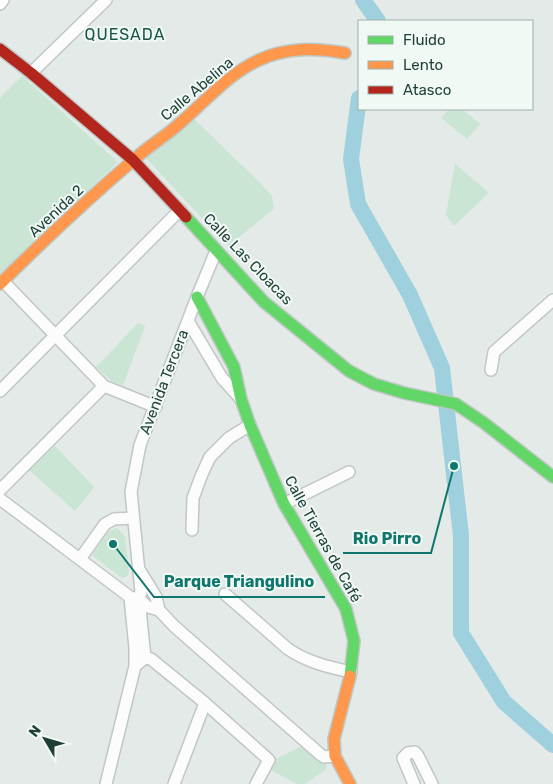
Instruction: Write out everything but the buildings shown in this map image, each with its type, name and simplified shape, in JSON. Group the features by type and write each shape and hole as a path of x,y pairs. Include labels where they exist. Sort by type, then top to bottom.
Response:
{"street":[{"path":"0,4 3,0"},
{"path":"31,73 106,0"},
{"name":"Calle Abelina","path":"133,160 179,125 240,71 258,60 300,48 316,48 345,53"},
{"name":"Calle Las Cloacas","path":"0,49 133,160 264,302 349,371 374,384 404,393 456,404 484,423 553,477"},
{"name":"Avenida 2","path":"1,283 133,160"},
{"path":"0,391 180,210"},
{"name":"Avenida Tercera","path":"106,784 140,661 135,648 135,598 141,592 132,518 131,492 140,445 216,251"},
{"path":"1,283 104,386 156,408"},
{"name":"Calle Tierras de Café","path":"197,297 234,368 240,399 284,504 346,609 354,641 351,672 334,739 336,756 350,784"},
{"path":"491,370 494,352 553,300"},
{"name":"Calle Tierras de Café","path":"188,321 222,378 240,399"},
{"path":"0,490 104,386"},
{"path":"192,530 192,498 210,457 228,438 250,424"},
{"path":"284,504 350,472"},
{"path":"0,499 135,598 159,610 174,626 324,758 336,756"},
{"path":"80,559 105,524 114,519 132,518"},
{"path":"138,568 156,597 159,610"},
{"path":"225,594 288,649 299,656 351,672"},
{"path":"140,661 151,659 205,703 269,760 256,784"},
{"path":"174,784 205,703"},
{"path":"414,784 403,758 408,753 415,752 432,784"}],"green space":[{"path":"22,76 118,162 0,274 0,98"},
{"path":"448,110 463,110 480,124 467,139 441,118"},
{"path":"193,118 272,196 274,209 228,246 145,157"},
{"path":"455,164 489,193 454,226 446,215"},
{"path":"138,323 145,326 123,385 113,382 96,367"},
{"path":"55,446 94,487 75,511 29,470"},
{"path":"117,528 125,536 129,573 126,577 122,578 93,556 93,553 109,531"},
{"path":"304,745 327,765 325,770 305,784 297,784 271,770 276,759"}],"waterway":[{"path":"363,0 377,20"},
{"path":"358,106 351,159 358,204 410,295 442,368 461,536 461,633 504,702 553,745"}],"traffic: fast":[{"path":"186,217 264,302 349,371 374,384 404,393 456,404 484,423 553,477"},
{"path":"197,297 234,367 241,399 250,425 284,504 346,609 354,641 350,676"}],"traffic: slow":[{"path":"0,284 102,188 237,73 259,60 280,53 301,50 345,53"},
{"path":"350,676 334,739 335,756 350,784"}],"traffic: jam":[{"path":"0,49 133,160 186,217"}],"place":[{"name":"Rio Pirro","path":"454,466"},
{"name":"Parque Triangulino","path":"113,544"}],"district":[{"name":"QUESADA","path":"125,34"}]}
